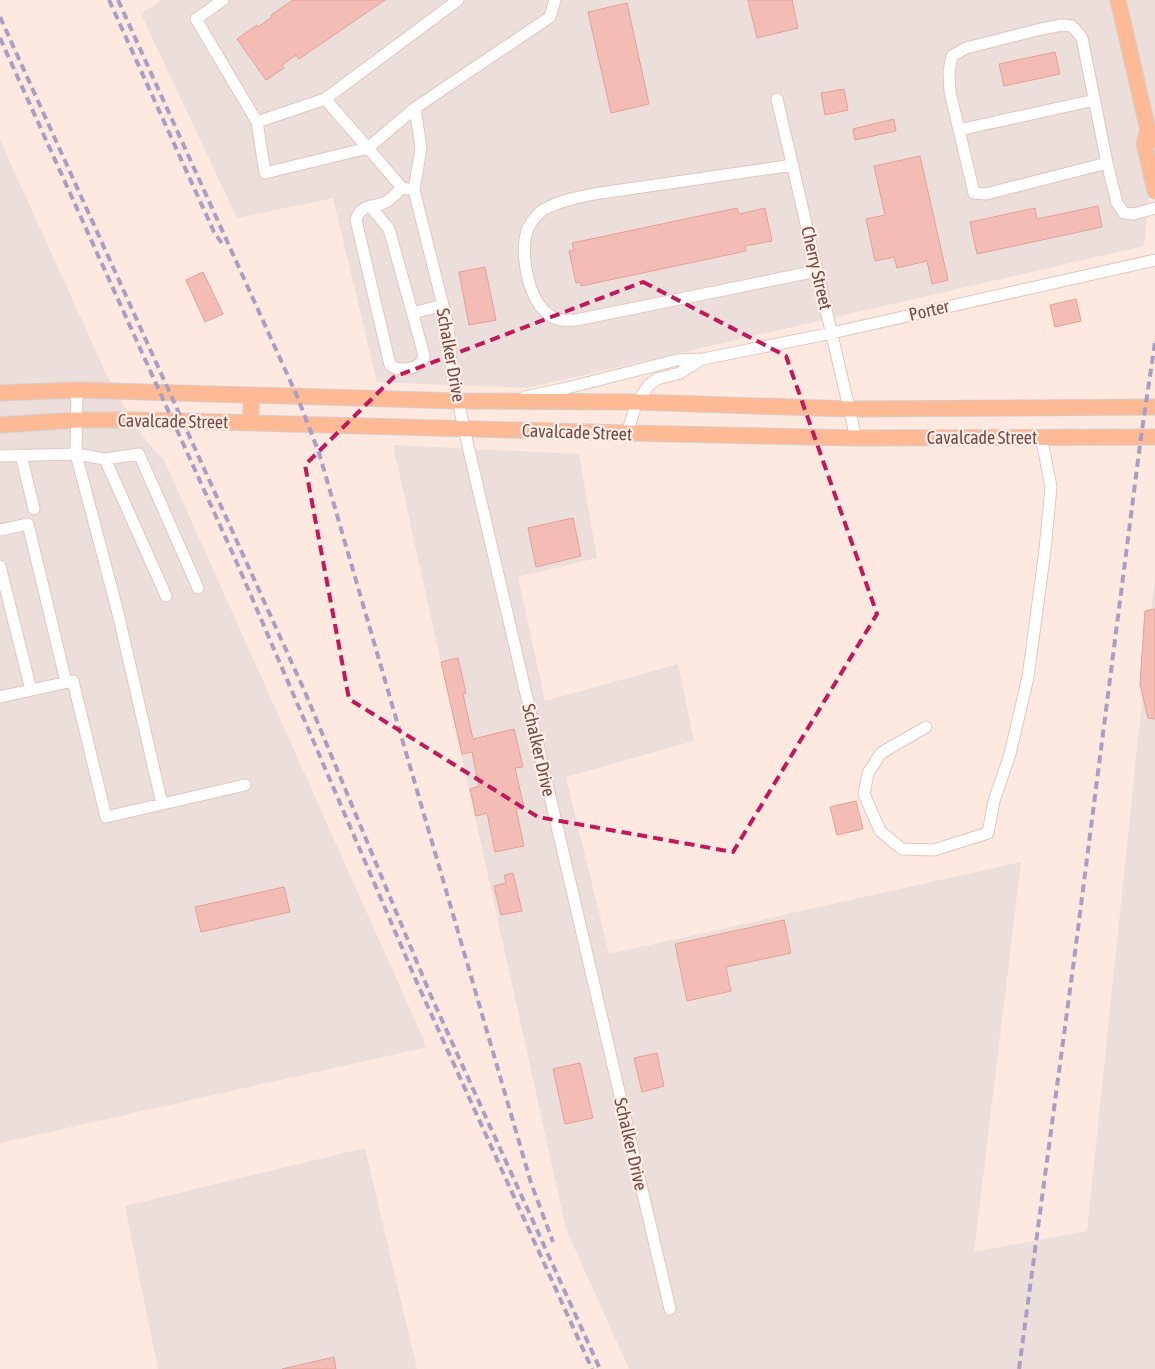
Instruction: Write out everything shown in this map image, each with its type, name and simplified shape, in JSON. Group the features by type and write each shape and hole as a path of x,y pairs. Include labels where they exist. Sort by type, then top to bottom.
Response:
{"main road":[{"path":"1118,0 1151,135 1144,143 1155,191"},
{"name":"Cavalcade Street","path":"0,393 77,390 458,401 637,402 849,409 1155,407"},
{"path":"250,423 252,395"},
{"name":"Cavalcade Street","path":"0,425 76,420 856,438 1155,437"}],"street":[{"path":"223,0 196,19 257,122 265,173 368,148 415,108 550,17 555,0"},
{"path":"257,122 326,98 458,0"},
{"path":"1107,163 986,194 974,193 950,92 949,71 952,56 966,48 1041,28 1062,24 1072,26 1082,38 1117,203 1124,213 1134,214 1155,208"},
{"path":"326,98 402,188 414,190 421,148 415,108"},
{"name":"Cherry Street","path":"777,99 856,438"},
{"path":"959,130 1094,100"},
{"path":"792,164 594,194 562,201 538,213 527,230 523,252 527,276 532,294 542,309 556,319 576,320 817,271"},
{"path":"370,206 389,228 424,355 424,361 420,365 400,370 390,365 356,220 358,212 370,206 386,202 402,188"},
{"name":"Schalker Drive","path":"414,190 448,325 452,374 458,401 670,1309"},
{"name":"Porter","path":"506,401 567,388 677,360 703,359 1155,260"},
{"path":"413,312 443,305"},
{"name":"Porter","path":"627,433 637,402 649,385 657,379 680,373 703,359"},
{"path":"77,390 76,454 117,609 162,804"},
{"path":"926,727 881,753 868,773 864,794 880,831 902,848 934,850 988,833 994,801 1010,754 1028,677 1045,550 1050,488 1040,436"},
{"path":"0,456 76,454 105,459 139,454 198,588"},
{"path":"21,455 34,509"},
{"path":"105,459 166,596"},
{"path":"0,530 28,524 66,682"},
{"path":"0,566 30,690"},
{"path":"0,698 73,681 106,817 245,785"}],"highlighted area":[{"path":"643,282 786,356 877,614 733,852 538,817 349,699 305,465 394,377"}],"shaded area":[{"path":"161,0 1155,0 1155,149 1144,246 527,388 377,382 333,198 237,218 141,14"},
{"path":"0,140 109,380 140,433 165,462 427,1047 0,1143"},
{"path":"393,445 579,454 597,558 518,577 545,701 678,664 694,741 566,777 609,954 1021,862 974,1252 1087,1231 1155,575 1155,1369 629,1369 566,1229"},
{"path":"365,1148 417,1369 158,1369 125,1206"}],"building":[{"path":"293,0 385,0 299,59 296,55 282,65 284,68 266,80 237,39 257,25 258,27 272,17 271,15"},
{"path":"748,0 792,0 798,28 757,38"},
{"path":"627,3 649,104 611,113 588,12"},
{"path":"1055,52 1060,74 1004,86 999,64"},
{"path":"844,89 848,110 825,115 821,93"},
{"path":"894,119 896,131 855,140 853,129"},
{"path":"920,156 948,280 932,284 927,261 897,268 894,257 875,261 866,219 885,215 874,166"},
{"path":"1098,206 1102,227 977,254 970,222 1035,208 1037,219"},
{"path":"737,208 739,214 765,208 772,241 745,246 746,251 581,286 580,282 576,283 569,251 574,250 572,243"},
{"path":"485,267 496,320 469,325 459,272"},
{"path":"203,272 223,314 205,322 186,280"},
{"path":"1076,299 1081,321 1055,327 1050,305"},
{"path":"573,518 581,556 536,567 528,528"},
{"path":"1155,609 1155,718 1153,719 1148,718 1140,684 1145,611"},
{"path":"458,658 466,693 463,694 473,739 514,729 523,767 515,768 524,807 516,809 524,846 495,852 487,813 476,816 470,789 479,786 472,752 462,754 441,662"},
{"path":"856,801 863,829 837,835 830,807"},
{"path":"513,873 522,911 501,915 494,886 506,883 504,875"},
{"path":"284,887 290,912 201,932 195,907"},
{"path":"784,920 791,953 726,967 731,991 687,1001 675,944"},
{"path":"657,1053 664,1086 642,1092 634,1058"},
{"path":"580,1063 593,1118 565,1124 553,1069"},
{"path":"334,1357 336,1369 282,1369"}],"railway":[{"path":"109,0 214,232 223,245"},
{"path":"118,0 297,396 319,453 531,1183 553,1242"},
{"path":"0,17 305,692 431,996 600,1369"},
{"path":"0,38 237,563 418,985 592,1369"},
{"path":"1019,1369 1155,342"}]}
